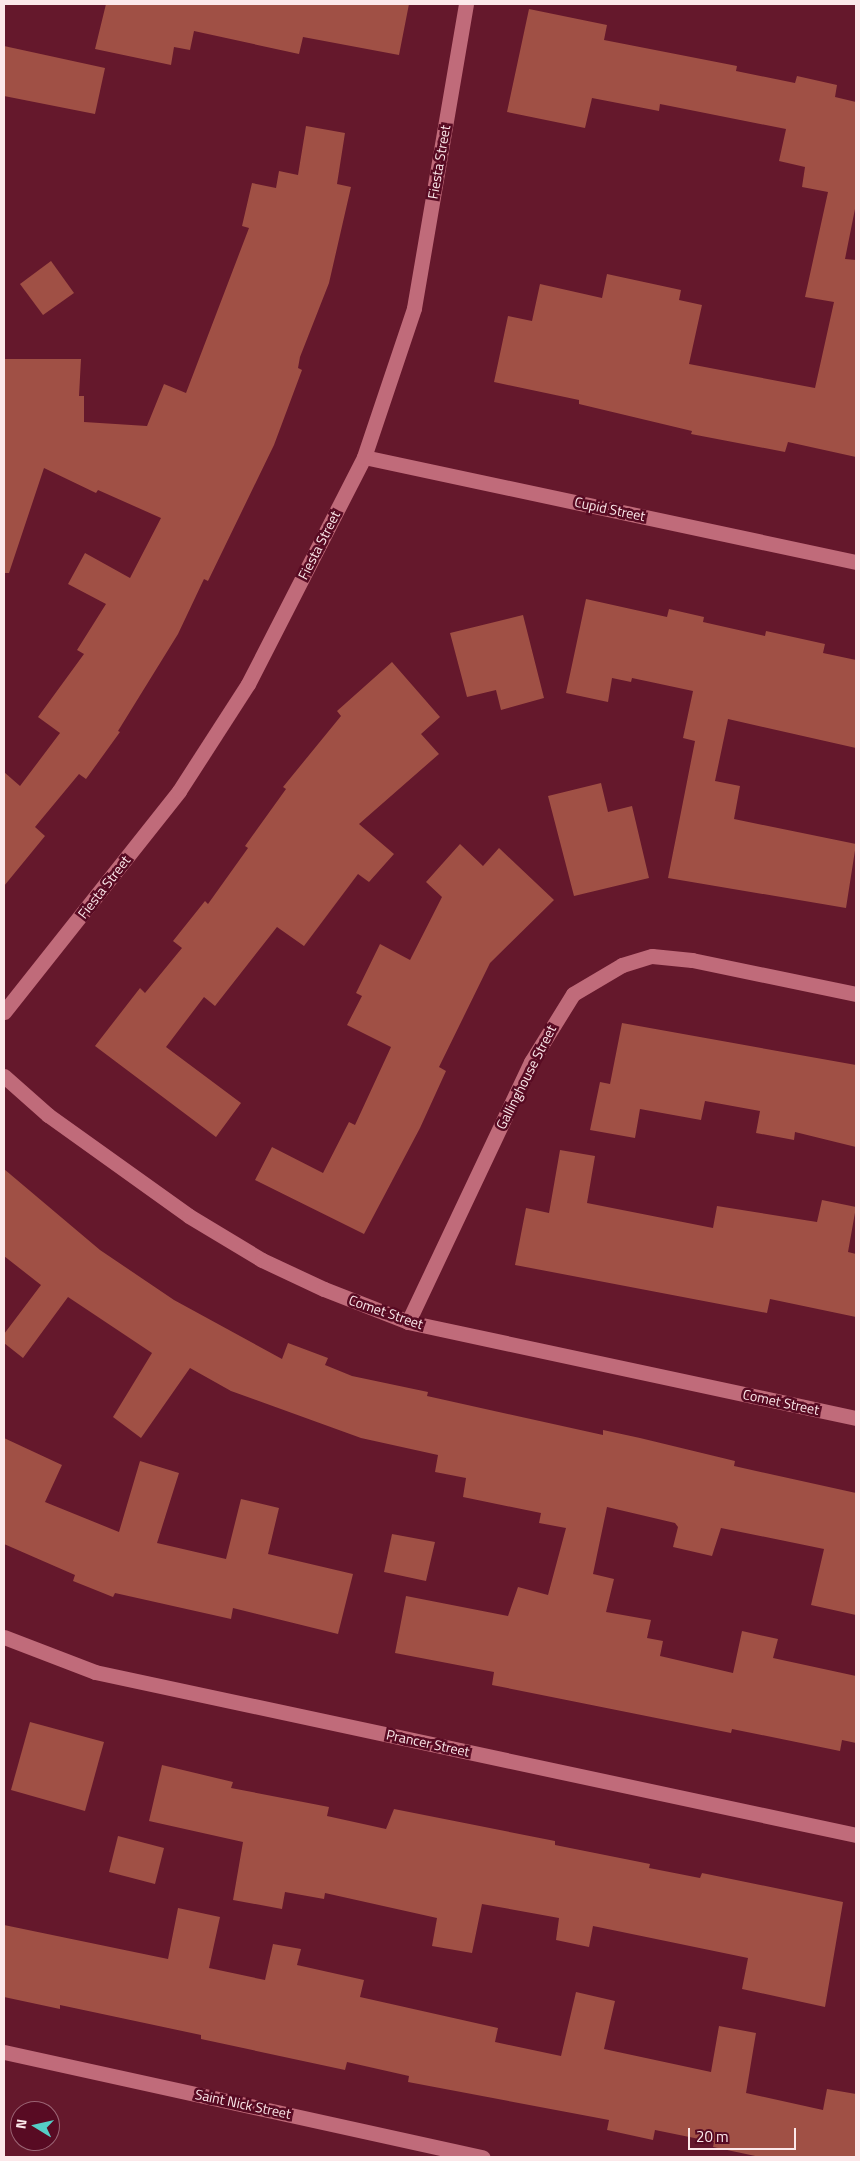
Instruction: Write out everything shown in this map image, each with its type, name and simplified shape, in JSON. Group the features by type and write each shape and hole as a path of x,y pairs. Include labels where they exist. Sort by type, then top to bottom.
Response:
{"street":[{"name":"Fiesta Street","path":"4,1012 184,783 248,684 364,457 414,308 466,4"},
{"name":"Cupid Street","path":"364,457 856,562"},
{"name":"Gallinghouse Street","path":"408,1322 531,1062 573,994 622,965 652,956 692,960 856,994"},
{"name":"Comet Street","path":"4,1076 48,1115 128,1174 262,1260 315,1285 408,1322 856,1418"},
{"name":"Prancer Street","path":"4,1637 95,1672 856,1835"},
{"name":"Saint Nick Street","path":"4,2052 483,2157"}],"building":[{"path":"106,4 409,4 399,55 303,37 299,54 194,31 190,50 174,47 171,65 95,49"},
{"path":"529,9 607,25 604,40 737,66 736,71 795,83 797,76 837,85 835,97 856,102 856,204 845,259 856,260 856,457 788,442 785,452 691,434 692,431 579,404 579,400 494,382 508,316 532,321 540,284 602,298 607,274 681,290 679,300 702,305 689,364 815,388 834,302 805,297 828,192 802,187 805,167 779,161 786,129 660,104 659,111 592,98 585,128 507,112"},
{"path":"4,46 105,68 95,114 4,96"},
{"path":"306,126 345,133 337,184 351,187 329,283 300,357 298,368 302,370 274,445 208,581 204,579 178,634 118,731 120,732 86,779 79,774 35,827 45,836 4,886 4,772 20,786 60,733 38,717 84,654 77,650 106,604 68,584 85,553 130,578 161,518 98,490 96,493 44,468 9,573 4,573 4,359 81,359 79,396 84,396 84,422 147,426 164,384 186,393 249,228 242,226 252,183 276,188 279,171 298,175"},
{"path":"51,261 74,293 43,315 20,284"},
{"path":"586,599 667,617 669,609 704,617 703,622 765,636 766,631 825,644 823,653 856,660 856,748 728,719 715,781 740,786 734,819 856,844 846,908 668,878 695,741 683,738 693,691 632,678 631,682 612,678 608,702 566,693"},
{"path":"523,615 544,698 501,710 496,690 467,697 450,633"},
{"path":"392,662 440,717 421,734 439,754 359,824 394,854 369,882 358,874 304,946 277,927 215,1006 204,997 166,1047 241,1103 216,1137 95,1046 140,988 145,993 182,948 173,941 205,901 208,904 248,848 245,846 286,789 283,787 341,716 337,711"},
{"path":"601,783 608,812 632,806 649,878 574,896 548,796"},
{"path":"460,844 483,866 499,848 554,900 490,963 439,1067 446,1071 420,1128 364,1234 255,1180 272,1147 323,1173 349,1122 355,1125 391,1047 347,1025 362,996 356,993 380,944 410,960 442,897 426,882"},
{"path":"622,1023 856,1065 856,1147 795,1132 794,1140 756,1133 760,1111 705,1101 701,1120 640,1109 635,1138 590,1130 600,1082 610,1084"},
{"path":"560,1150 595,1156 587,1203 713,1228 717,1206 817,1222 822,1200 856,1207 848,1252 856,1254 856,1317 770,1299 767,1313 515,1265 526,1208 549,1213"},
{"path":"4,1169 100,1250 174,1300 282,1359 288,1343 328,1358 325,1365 352,1376 428,1392 427,1396 603,1435 603,1430 640,1438 735,1461 734,1466 856,1493 856,1615 811,1605 824,1549 721,1528 712,1556 673,1547 678,1527 675,1523 607,1507 593,1574 614,1579 606,1612 651,1620 647,1638 663,1641 660,1656 733,1673 742,1631 778,1639 773,1658 856,1676 856,1743 842,1740 840,1751 732,1729 731,1733 492,1685 494,1672 395,1653 406,1596 508,1616 518,1587 548,1595 566,1528 539,1523 541,1513 463,1497 466,1478 435,1472 438,1455 361,1438 231,1391 190,1368 141,1438 113,1417 152,1353 68,1297 23,1358 4,1343 4,1334 41,1285 4,1256"},
{"path":"4,1438 62,1465 45,1502 119,1532 140,1461 179,1473 157,1543 226,1559 241,1499 279,1508 268,1554 353,1574 338,1634 233,1608 231,1619 115,1593 113,1597 73,1581 75,1575 4,1544"},
{"path":"392,1534 435,1542 426,1581 384,1572"},
{"path":"30,1722 104,1742 85,1811 11,1790"},
{"path":"162,1765 233,1782 231,1788 329,1807 327,1816 386,1829 394,1809 555,1841 555,1845 650,1864 649,1868 700,1878 702,1873 843,1902 825,2007 742,1989 748,1958 593,1926 589,1947 556,1940 559,1918 482,1904 472,1953 432,1946 437,1918 325,1893 324,1899 285,1892 282,1909 233,1900 243,1842 149,1821"},
{"path":"118,1836 164,1848 155,1884 109,1872"},
{"path":"178,1908 220,1917 209,1968 265,1980 273,1944 301,1949 297,1965 364,1980 360,1997 498,2028 495,2042 561,2056 576,1992 615,2001 604,2049 711,2072 719,2026 756,2033 746,2093 823,2110 827,2089 856,2094 856,2157 760,2157 713,2147 714,2142 655,2130 653,2140 607,2130 609,2120 408,2082 409,2076 347,2062 345,2070 201,2039 201,2035 60,2005 60,2009 4,1997 4,1925 168,1959"}]}
